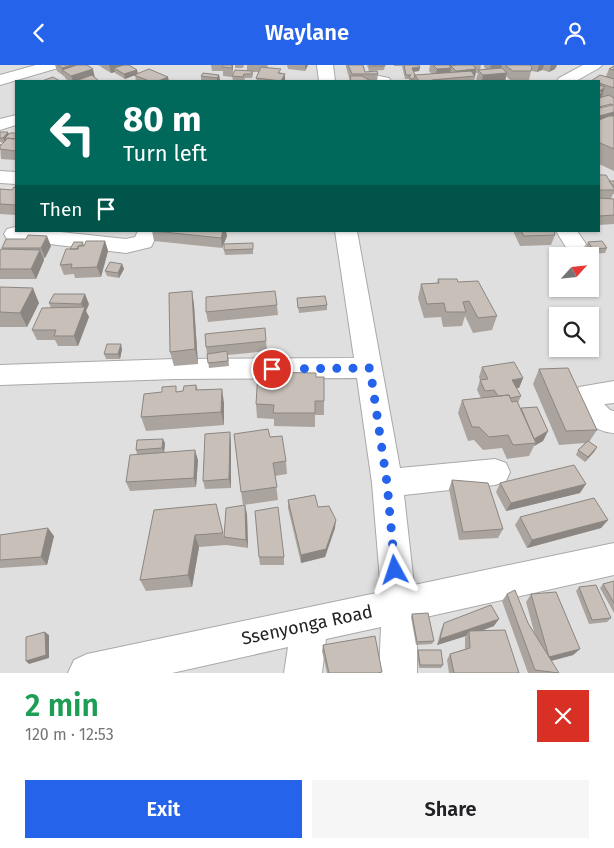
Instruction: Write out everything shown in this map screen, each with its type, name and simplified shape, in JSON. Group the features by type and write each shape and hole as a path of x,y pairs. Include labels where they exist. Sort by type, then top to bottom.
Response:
{"street":[{"path":"0,80 53,65"},
{"path":"325,65 327,80"},
{"path":"567,80 594,65"},
{"path":"364,78 377,80"},
{"path":"0,125 15,120"},
{"path":"0,177 15,178"},
{"path":"15,234 126,246 144,242 149,232"},
{"path":"346,232 370,368 387,483 399,605 398,673"},
{"path":"0,375 158,369 370,368"},
{"path":"614,392 593,393 589,395 588,399 597,416 603,421 614,422"},
{"path":"387,483 495,473"},
{"name":"Ssenyonga Road","path":"87,673 614,559"},
{"path":"303,673 310,624"}],"shaded area":[{"path":"0,65 614,65 614,673 0,673"}],"building":[{"path":"58,65 72,65 62,68"},
{"path":"77,65 87,65 93,69 71,76 62,70"},
{"path":"129,65 137,70 124,74 114,68"},
{"path":"223,65 232,65 232,68 222,67"},
{"path":"348,65 363,65 365,72 377,71 378,74 352,74"},
{"path":"404,65 419,65 420,67 412,68 415,75 414,79 411,79 409,76 411,75 406,75"},
{"path":"433,65 449,65 451,68 437,69"},
{"path":"473,65 476,69 456,71 451,66"},
{"path":"505,65 530,65 532,67 531,71 513,71"},
{"path":"261,67 281,69 278,73 285,74 282,80 256,78"},
{"path":"502,68 507,73 483,75 478,70"},
{"path":"149,69 168,77 160,80 146,80 134,75"},
{"path":"235,70 253,71 251,74 244,74 243,77 232,76"},
{"path":"471,71 475,76 418,80 415,75"},
{"path":"203,73 219,75 217,78 201,76"},
{"path":"92,75 98,80 78,80"},
{"path":"600,75 614,79 614,88 600,83 600,80 592,80"},
{"path":"350,76 362,76 369,80 351,80"},
{"path":"53,77 58,80 45,80"},
{"path":"609,95 614,98 614,112 600,116 600,108 613,105 600,107 600,98"},
{"path":"614,116 614,149 600,143 600,120"},
{"path":"0,132 8,132 3,138 0,138"},
{"path":"10,133 15,133 14,139 5,138"},
{"path":"8,138 14,139 15,151 0,149 0,146"},
{"path":"600,175 606,175 614,190 600,190"},
{"path":"15,187 15,205 0,204 0,189 12,190"},
{"path":"600,198 614,199 614,215 600,216"},
{"path":"164,232 223,232 221,238"},
{"path":"522,232 554,232 555,235 524,236"},
{"path":"28,235 47,236 41,248 2,248 6,239 26,239"},
{"path":"86,241 105,241 97,267 71,268 72,264 60,265 66,249 78,249 78,246 84,246"},
{"path":"602,241 607,248 592,247 588,242"},
{"path":"74,242 83,242 81,246 78,246 78,249 70,249"},
{"path":"253,243 253,249 224,250 224,244"},
{"path":"1,249 40,250 31,269 0,269"},
{"path":"110,262 122,264 118,273 105,271"},
{"path":"438,279 457,279 458,282 478,281 497,316 478,318 469,301 463,302 466,312 446,312 444,303 427,304 421,284 439,283"},
{"path":"0,287 33,288 20,313 0,312"},
{"path":"192,291 195,349 170,352 169,293"},
{"path":"275,291 277,305 206,312 206,297"},
{"path":"54,294 85,294 81,304 49,303"},
{"path":"325,296 327,305 298,308 297,298"},
{"path":"85,307 74,336 54,336 56,330 32,330 42,308"},
{"path":"265,328 266,341 206,347 205,334"},
{"path":"107,344 121,344 118,354 104,354"},
{"path":"227,351 228,361 208,363 207,354"},
{"path":"514,362 523,378 512,380 521,396 510,398 509,395 498,396 494,390 485,391 480,380 488,379 482,367"},
{"path":"568,368 597,430 566,431 539,369"},
{"path":"258,372 316,373 316,377 324,377 324,401 315,401 315,413 273,413 274,405 256,404"},
{"path":"196,385 196,390 222,389 221,412 141,417 144,394 162,392 162,387 176,386 176,392 183,391 184,386"},
{"path":"509,395 512,402 517,401 536,443 513,445 508,435 489,437 479,427 472,427 462,400"},
{"path":"537,407 548,431 534,439 521,408"},
{"path":"268,429 270,437 282,436 286,461 273,463 277,487 241,492 234,434"},
{"path":"230,432 229,479 203,481 205,434"},
{"path":"163,439 162,448 136,450 137,440"},
{"path":"588,441 597,447 588,457 578,450"},
{"path":"195,450 194,478 126,482 130,455"},
{"path":"574,465 586,484 511,503 500,483"},
{"path":"452,480 488,483 503,529 463,532"},
{"path":"315,495 318,507 329,506 336,520 326,549 301,555 288,500"},
{"path":"594,498 608,520 532,540 520,517"},
{"path":"216,504 223,533 195,535 188,575 140,580 154,510"},
{"path":"245,505 246,540 224,537 226,508"},
{"path":"278,507 284,557 259,557 255,511"},
{"path":"48,528 41,557 0,560 0,535"},
{"path":"614,581 614,603 603,584"},
{"path":"596,585 611,618 592,620 579,587"},
{"path":"515,590 528,623 559,673 535,670 507,594"},
{"path":"556,592 580,649 549,657 531,594"},
{"path":"491,605 499,619 440,639 444,623"},
{"path":"428,613 434,641 417,642 412,614"},
{"path":"505,630 519,673 454,673 450,654 470,648 469,631"},
{"path":"45,632 46,655 26,661 26,637"},
{"path":"375,636 382,672 329,673 323,645"},
{"path":"418,650 441,650 443,665 420,665"}],"route":[{"path":"272,369 370,368 387,483 395,570"}]}
